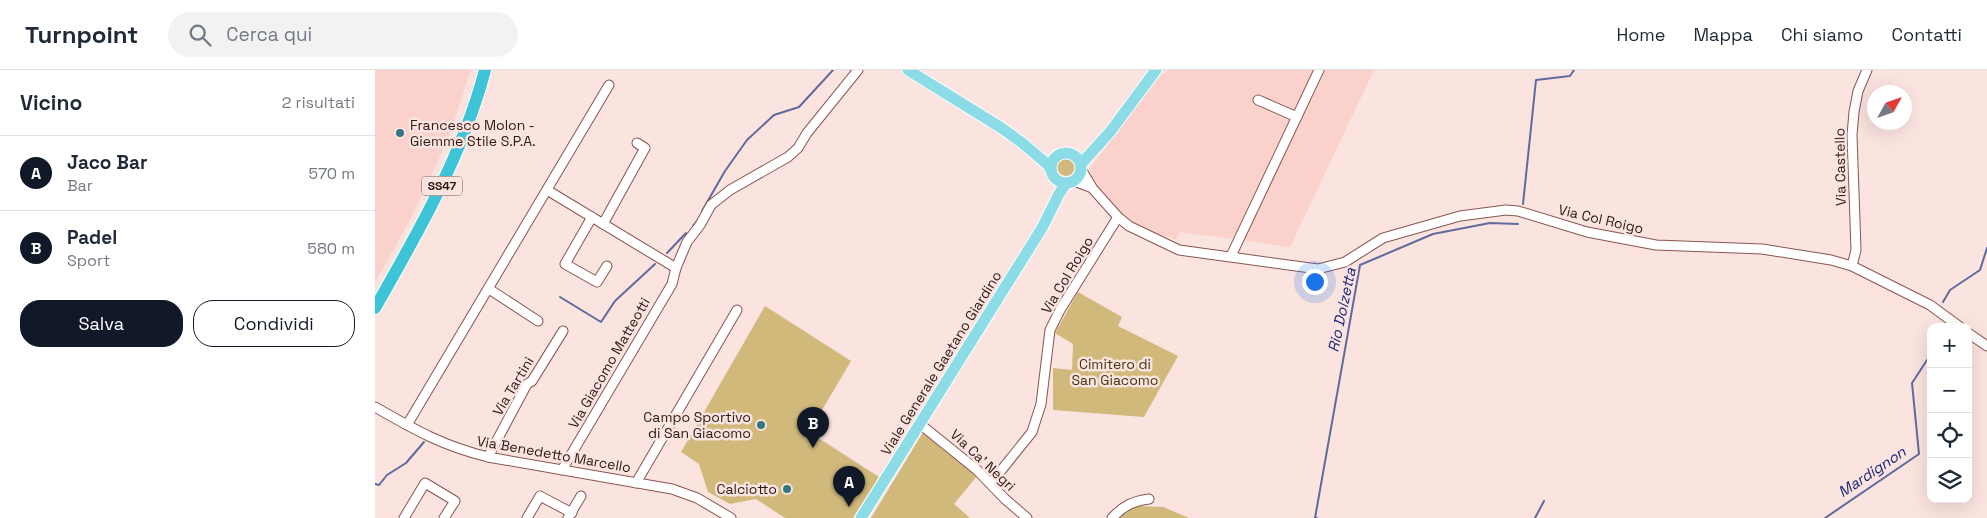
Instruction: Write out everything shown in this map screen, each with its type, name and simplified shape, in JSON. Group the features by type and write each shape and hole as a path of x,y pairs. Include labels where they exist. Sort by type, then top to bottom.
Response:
{"highway":[{"name":"SS47","path":"375,294 435,186 479,70"},
{"name":"SS47","path":"375,308 410,248 441,186 477,98 485,70"},
{"path":"477,98 490,70"}],"main road":[{"path":"908,70 955,98 1021,142 1047,164 1061,182 1070,182 1078,178 1081,166 1110,132 1156,70"},
{"path":"1021,142 1045,153 1071,154 1081,151 1110,132"},
{"path":"1053,173 1053,161 1059,154"},
{"path":"1071,154 1076,156 1081,166"},
{"name":"Viale Generale Gaetano Giardino","path":"1045,223 1054,190 1053,173"},
{"name":"Viale Generale Gaetano Giardino","path":"861,518 1045,223 1059,194 1070,182"}],"street":[{"name":"Via Giacomo Matteotti","path":"562,470 672,284 675,268 687,242 700,225 711,205 719,197 793,153 834,97 858,70"},
{"path":"1231,256 1319,70"},
{"name":"Via Castello","path":"1853,266 1856,250 1853,112 1858,92 1867,70"},
{"path":"407,425 609,85"},
{"path":"1258,100 1297,117"},
{"path":"603,224 645,148 637,143"},
{"name":"Via Col Roigo","path":"1081,166 1092,187 1118,217 1129,226 1179,250 1318,269 1345,262 1383,238 1460,216 1506,210 1518,211 1587,232 1656,245 1762,249 1831,260 1853,266 1930,305 1955,323"},
{"path":"1070,182 1092,187"},
{"path":"547,190 675,268"},
{"path":"592,217 565,264 597,282 607,266"},
{"name":"Via Col Roigo","path":"991,483 1032,432 1041,404 1050,330 1060,310 1118,217"},
{"path":"489,289 537,321"},
{"path":"636,483 737,310"},
{"name":"Via Tartini","path":"489,458 527,384 532,381 563,331"},
{"path":"1972,335 1987,346"},
{"name":"Via Benedetto Marcello","path":"375,407 436,441 461,451 489,458 672,489 689,495 731,518"},
{"name":"Via Ca' Negri","path":"920,424 991,483 1005,499 1027,518"},
{"path":"404,518 425,483 455,501 444,518"},
{"path":"527,518 540,496 570,515 581,496"},
{"path":"1112,518 1122,508 1135,501 1149,499"}],"shaded area":[{"path":"375,70 471,70 451,131 433,172 412,216 375,283"},
{"path":"1168,70 1374,70 1290,247 1180,232 1176,240 1165,235 1158,237 1128,220 1089,177 1091,175 1091,167 1162,73 1165,74"}],"green space":[{"path":"1062,158 1070,158 1075,163 1073,174 1062,176 1057,171 1057,163"},
{"name":"Cimitero di San Giacomo","path":"1078,292 1122,317 1118,326 1178,356 1144,417 1053,410 1053,368 1072,370 1073,344 1055,333"},
{"path":"765,306 851,361 809,432 879,477 853,518 785,518 756,499 730,504 708,492 699,464 681,452"},
{"path":"925,432 962,461 977,476 954,504 970,518 871,518 922,434"},
{"path":"1137,506 1163,507 1189,518 1119,518"}],"waterway":[{"path":"702,211 725,171 747,140 774,115 799,107 833,70"},
{"name":"Rio Dolzetta","path":"1523,204 1536,80 1570,76 1574,70"},
{"path":"693,226 698,220"},
{"name":"Rio Dolzetta","path":"1317,518 1315,518 1360,265 1433,234 1490,223 1518,224"},
{"path":"667,253 686,233"},
{"name":"Mardignon","path":"1943,302 1950,290 1980,270 1987,248"},
{"path":"560,297 601,322 615,301 655,264"},
{"name":"Mardignon","path":"1825,518 1919,454 1912,383 1927,360"},
{"path":"375,484 379,485 387,475 406,463 424,442"},
{"name":"Rio Dolzetta","path":"1535,518 1544,501"}],"place":[{"name":"Francesco Molon - Giemme Stile S.P.A.","path":"400,133"},
{"name":"Campo Sportivo di San Giacomo","path":"761,425"},
{"name":"Padel","path":"813,448"},
{"name":"Calciotto","path":"787,489"},
{"name":"Jaco Bar","path":"849,507"}]}
